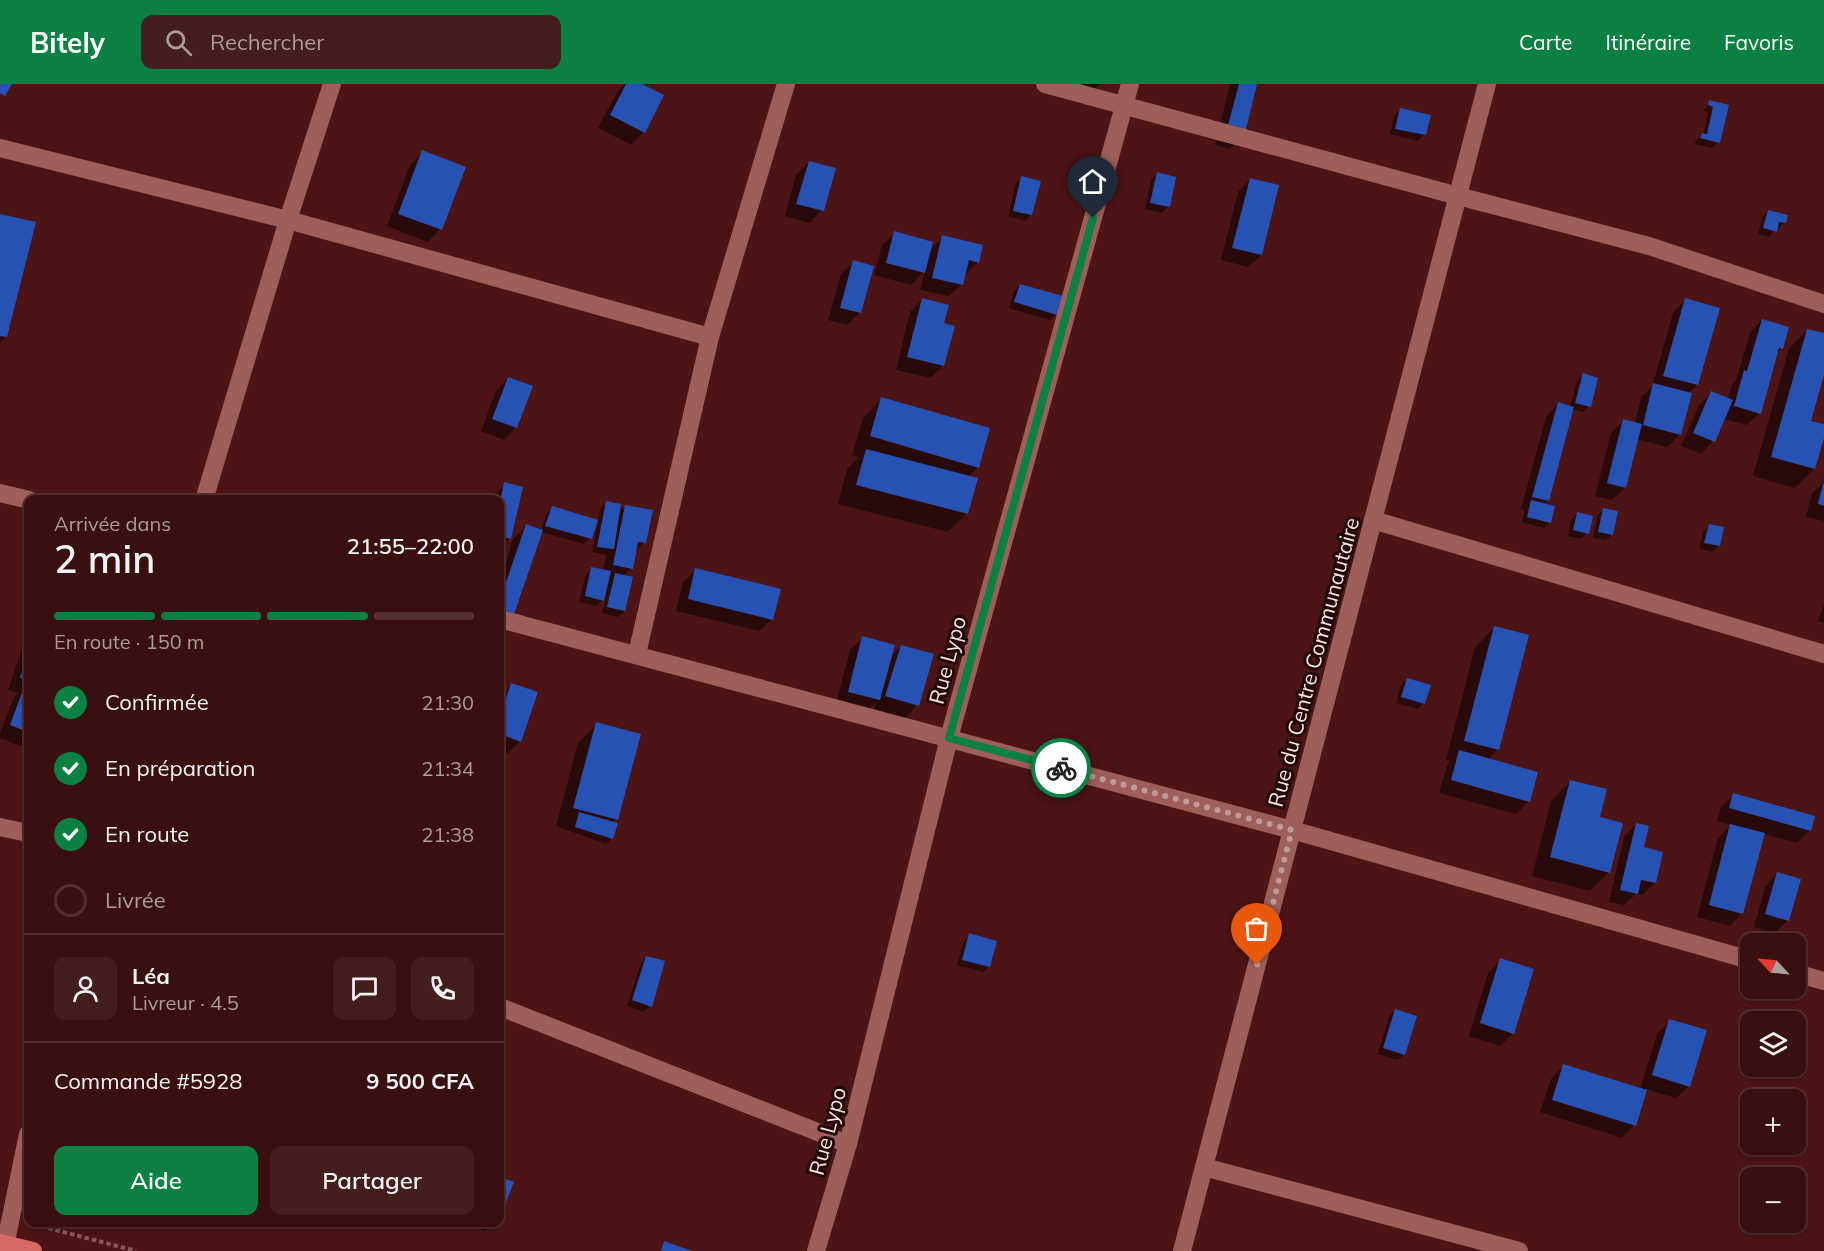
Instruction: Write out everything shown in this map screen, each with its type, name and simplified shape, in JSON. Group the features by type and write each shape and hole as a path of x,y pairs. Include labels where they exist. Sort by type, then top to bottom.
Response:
{"main road":[{"path":"3,1246 33,1251"}],"street":[{"path":"206,495 288,220 332,84"},
{"path":"637,654 710,337 786,84"},
{"path":"1045,84 1649,246 1824,304"},
{"name":"Rue Lypo","path":"816,1251 848,1144 949,738 1130,84"},
{"name":"Rue du Centre Communautaire","path":"1182,1251 1487,84"},
{"path":"0,148 288,220 710,337"},
{"path":"0,493 24,499"},
{"path":"1373,520 1824,654"},
{"path":"504,619 1292,830 1740,957"},
{"path":"0,827 24,832"},
{"path":"1806,976 1824,981"},
{"path":"504,1009 848,1144"},
{"path":"3,1246 24,1153"},
{"path":"1204,1167 1519,1251"}],"path":[{"path":"10,1218 24,1222"},
{"path":"44,1227 136,1251"}],"building":[{"path":"0,84 12,84 5,96 0,93"},
{"path":"626,84 642,84 664,95 645,133 610,115"},
{"path":"1239,84 1257,84 1244,137 1226,133"},
{"path":"1709,100 1729,105 1720,143 1700,138 1702,133 1707,134 1713,107 1708,105"},
{"path":"1400,108 1431,115 1426,135 1395,129"},
{"path":"422,150 466,167 442,230 398,214"},
{"path":"809,161 836,168 824,211 796,204"},
{"path":"1157,172 1176,177 1170,207 1150,203"},
{"path":"1021,176 1041,181 1032,215 1013,211"},
{"path":"1250,178 1279,185 1262,255 1232,248"},
{"path":"1768,210 1788,215 1786,223 1779,222 1777,232 1763,228"},
{"path":"0,214 36,222 7,337 0,336"},
{"path":"894,231 933,242 925,273 886,263"},
{"path":"942,235 983,245 979,263 969,260 963,285 932,278"},
{"path":"853,260 874,266 861,313 840,308"},
{"path":"1020,284 1063,296 1057,315 1014,302"},
{"path":"922,298 949,305 944,323 955,326 944,366 907,357"},
{"path":"1685,298 1720,308 1698,385 1663,376"},
{"path":"1762,319 1789,327 1783,349 1779,348 1761,414 1734,406"},
{"path":"1807,329 1824,333 1824,375 1811,421 1824,424 1824,438 1815,469 1771,457"},
{"path":"1583,373 1598,378 1591,407 1575,403"},
{"path":"508,377 533,386 517,428 492,419"},
{"path":"1653,383 1692,393 1681,435 1643,425"},
{"path":"1711,391 1733,400 1715,442 1693,433"},
{"path":"881,397 990,428 979,468 870,436"},
{"path":"1558,402 1574,407 1549,501 1532,497"},
{"path":"1623,419 1642,424 1626,488 1607,483"},
{"path":"866,449 978,478 968,514 856,485"},
{"path":"504,482 523,487 511,539 504,537 504,495 501,495"},
{"path":"1824,484 1824,506 1818,504"},
{"path":"1531,500 1555,506 1551,523 1527,517"},
{"path":"606,501 621,504 614,549 597,547"},
{"path":"625,505 653,510 646,543 638,542 633,569 613,565"},
{"path":"552,506 598,520 592,539 545,526"},
{"path":"1603,508 1618,511 1613,535 1598,532"},
{"path":"1577,512 1593,516 1589,534 1573,530"},
{"path":"526,524 543,530 514,614 504,610 504,588"},
{"path":"1709,524 1724,527 1720,546 1704,543"},
{"path":"591,567 611,571 604,601 585,596"},
{"path":"695,568 781,589 773,620 688,599"},
{"path":"615,573 633,577 625,611 607,607"},
{"path":"1494,626 1529,635 1499,750 1464,741"},
{"path":"862,636 895,645 880,700 848,692"},
{"path":"901,645 934,654 919,706 885,696"},
{"path":"24,665 24,679 20,678"},
{"path":"1407,678 1431,685 1425,704 1401,697"},
{"path":"511,683 538,692 521,742 504,736 504,705"},
{"path":"24,687 24,730 10,725"},
{"path":"596,722 641,734 618,820 573,808"},
{"path":"1459,750 1538,772 1530,802 1451,780"},
{"path":"1570,780 1607,789 1600,817 1623,823 1610,873 1550,857"},
{"path":"1733,793 1815,816 1811,831 1729,808"},
{"path":"579,812 618,823 613,839 575,827"},
{"path":"1636,823 1649,826 1644,847 1663,852 1656,883 1641,880 1638,894 1620,890"},
{"path":"1730,824 1765,833 1743,914 1709,905"},
{"path":"1777,872 1801,879 1789,921 1765,914"},
{"path":"969,933 997,941 990,967 962,960"},
{"path":"646,956 665,961 652,1007 632,1000"},
{"path":"1500,958 1534,969 1514,1034 1480,1023"},
{"path":"1395,1009 1417,1016 1405,1055 1383,1048"},
{"path":"1669,1019 1707,1030 1690,1087 1652,1075"},
{"path":"1563,1064 1647,1090 1636,1126 1552,1100"},
{"path":"504,1178 514,1182 504,1208"},
{"path":"664,1241 692,1251 661,1251"}],"way so far":[{"path":"1061,768 1292,830 1257,965"}],"route":[{"path":"1061,768 949,738 1093,218"}]}
